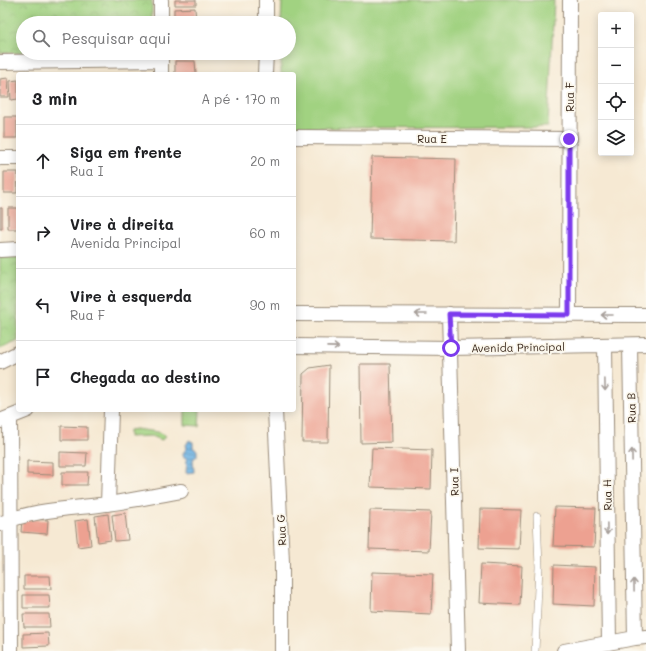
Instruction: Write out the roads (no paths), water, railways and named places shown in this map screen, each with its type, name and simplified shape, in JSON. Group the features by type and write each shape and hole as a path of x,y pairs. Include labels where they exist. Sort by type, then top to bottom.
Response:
{"street":[{"path":"161,0 161,16"},
{"path":"266,0 266,16"},
{"name":"Rua F","path":"569,315 570,0"},
{"path":"265,72 266,60"},
{"path":"0,62 161,62"},
{"name":"Rua E","path":"296,137 569,139"},
{"path":"0,158 16,158"},
{"path":"0,250 16,249"},
{"path":"296,314 646,315"},
{"name":"Rua I","path":"449,314 458,651"},
{"name":"Avenida Principal","path":"296,346 451,348 646,344"},
{"name":"Rua B","path":"630,345 640,638"},
{"name":"Rua H","path":"605,346 609,643"},
{"path":"0,362 16,354"},
{"path":"11,651 5,522 5,419 23,412"},
{"path":"108,504 111,412"},
{"name":"Rua G","path":"275,412 282,562 282,651"},
{"path":"5,522 30,514 108,504 181,491"},
{"path":"564,651 640,638"}],"lane":[{"path":"535,651 539,567 537,516"}],"water":[{"path":"189,440 193,442 193,448 197,450 197,456 193,459 194,472 186,473 187,459 183,456 183,453 187,448 186,445"}]}
